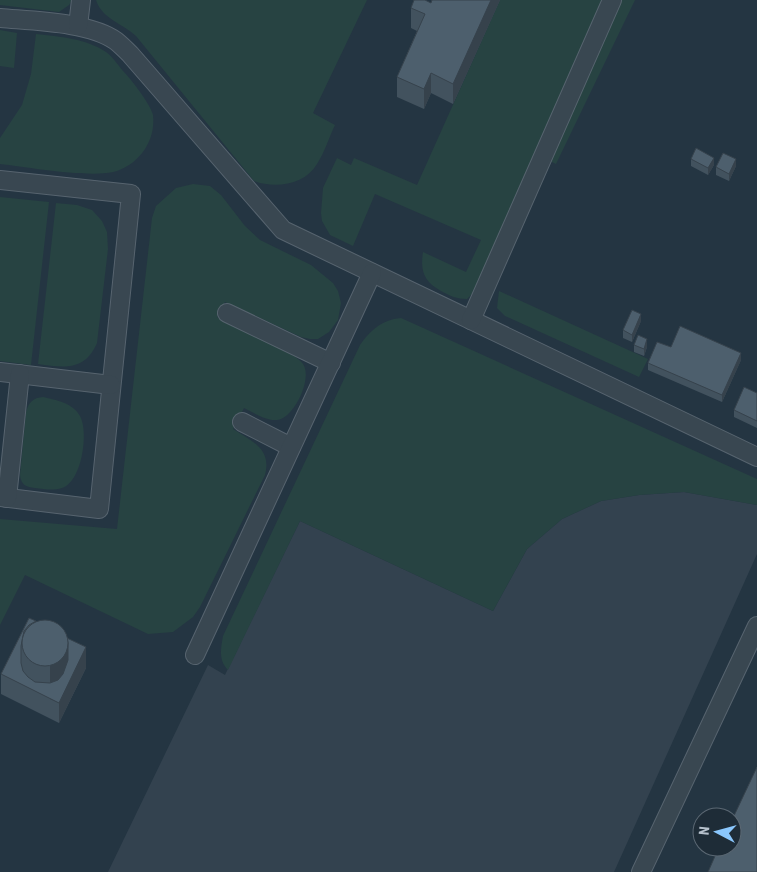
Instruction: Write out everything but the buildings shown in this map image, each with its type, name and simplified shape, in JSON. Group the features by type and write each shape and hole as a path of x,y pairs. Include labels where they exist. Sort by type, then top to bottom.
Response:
{"lane":[{"path":"78,26 81,0"},
{"path":"471,320 612,0"},
{"path":"0,18 78,26 100,33 116,41 130,54 283,230 757,456"},
{"path":"0,180 131,194 99,509 3,497 20,374"},
{"path":"195,655 372,273"},
{"path":"228,313 330,363"},
{"path":"0,372 111,385"},
{"path":"242,422 292,447"},
{"path":"642,872 757,626"}],"shaded area":[{"path":"684,492 757,505 757,554 614,872 108,872 208,665 225,675 300,521 493,611 527,549 562,519 601,501 639,495"}],"green space":[{"path":"0,0 72,0 69,5 59,12 0,5"},
{"path":"96,0 367,0 313,113 335,125 322,155 312,171 297,181 280,185 254,181 136,36 103,12"},
{"path":"500,0 605,0 473,293 467,299 451,296 435,288 427,280 422,265 423,252 466,272 481,240 375,194 353,246 330,235 322,221 323,188 337,158 351,165 354,158 417,185"},
{"path":"621,0 635,0 556,164 548,160"},
{"path":"0,30 17,33 14,68 0,66"},
{"path":"36,34 72,39 98,47 110,56 145,99 153,115 152,133 145,149 133,162 117,171 92,174 0,164 0,138 22,105 31,74"},
{"path":"193,184 210,186 221,195 245,226 260,240 311,265 333,283 338,291 341,303 338,320 329,332 318,339 310,339 301,337 225,302 217,317 295,357 303,364 306,379 304,388 295,406 283,418 277,420 269,419 244,408 233,429 253,442 263,452 266,466 265,475 200,607 193,617 173,632 148,634 25,575 0,625 0,519 117,529 152,218 156,206 176,188"},
{"path":"0,197 49,202 31,365 0,361"},
{"path":"56,203 77,205 92,210 102,221 107,232 108,249 97,343 86,359 73,366 38,364"},
{"path":"499,291 648,359 639,377 505,316 497,308"},
{"path":"401,318 757,479 757,505 684,492 639,495 601,501 562,519 527,549 493,611 300,521 228,670 221,658 223,636 360,345 382,323"},
{"path":"43,397 64,403 73,408 83,423 84,444 79,467 69,484 59,489 48,490 29,487 24,485 20,475 26,412 32,401"}]}
